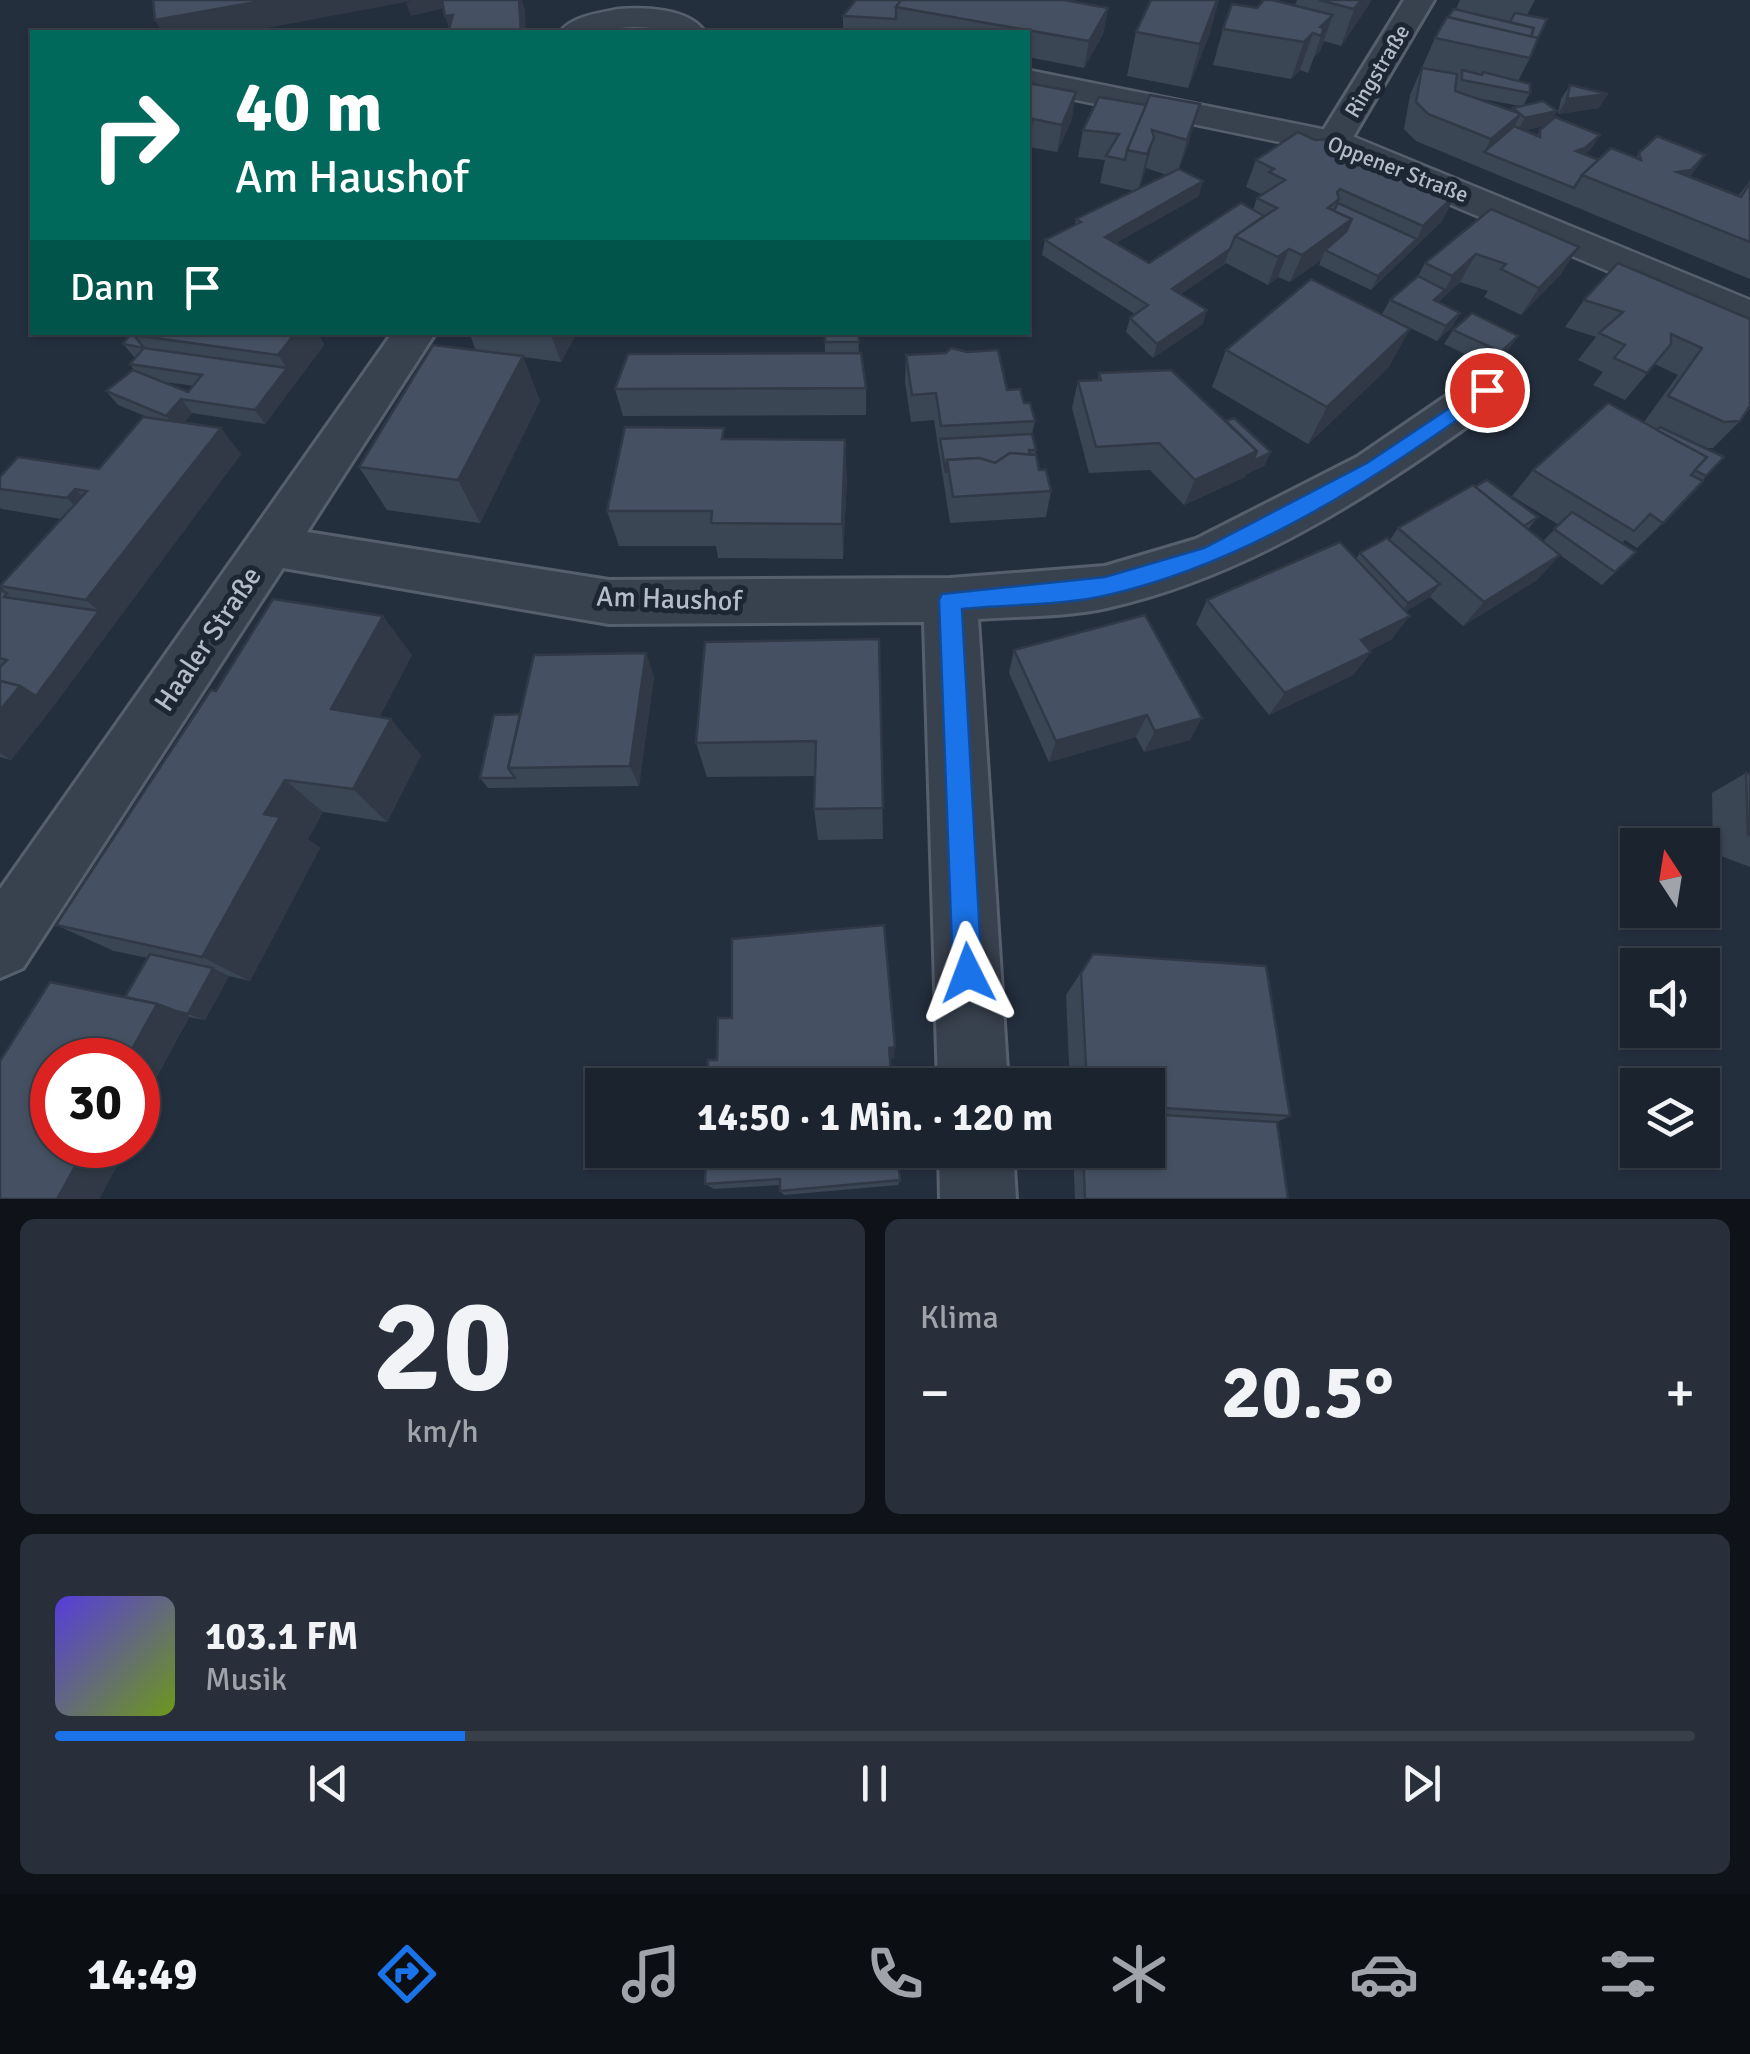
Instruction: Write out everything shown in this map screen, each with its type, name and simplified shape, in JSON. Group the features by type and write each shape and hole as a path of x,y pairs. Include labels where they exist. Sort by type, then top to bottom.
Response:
{"street":[{"name":"Ringstraße","path":"1334,142 1419,0"},
{"path":"581,19 656,19 684,30"},
{"name":"Oppener Straße","path":"1030,80 1334,142 1750,316"},
{"name":"Haaler Straße","path":"0,944 413,335"},
{"name":"Am Haushof","path":"271,546 609,602 950,600 1105,586 1210,555 1374,468 1487,390"},
{"path":"950,600 972,1068"},
{"path":"977,1168 978,1199"}],"building":[{"path":"153,0 268,0 155,20"},
{"path":"442,0 519,0 521,30 449,30 453,15 445,16"},
{"path":"856,0 901,0 896,7 896,19 843,16"},
{"path":"901,0 1064,0 1108,8 1089,41 896,7"},
{"path":"1151,0 1217,0 1200,44 1136,32"},
{"path":"1264,0 1333,15 1320,27 1324,28 1321,36 1313,33 1304,42 1223,29 1232,4 1257,8"},
{"path":"1319,0 1361,0 1354,9"},
{"path":"1454,9 1534,28 1531,37 1448,17"},
{"path":"1515,13 1547,19 1538,38 1531,37 1534,28 1510,22"},
{"path":"1447,17 1538,38 1530,58 1435,38"},
{"path":"1422,68 1457,74 1455,91 1521,114 1491,139 1428,114 1416,102"},
{"path":"1462,70 1530,84 1530,93 1462,80"},
{"path":"1030,83 1076,92 1062,125 1033,119 1030,126"},
{"path":"1570,85 1608,94 1567,99"},
{"path":"1150,95 1200,104 1187,140 1152,130 1154,138 1147,154 1127,150"},
{"path":"1099,97 1146,105 1125,160 1106,156 1119,134 1083,130"},
{"path":"1543,101 1557,111 1525,118 1513,108"},
{"path":"1555,117 1600,135 1576,151 1599,160 1574,188 1484,152 1514,126 1540,137 1540,130"},
{"path":"1298,132 1315,140 1329,139 1456,194 1423,226 1340,189 1339,199 1328,208 1352,219 1302,255 1289,249 1278,257 1235,236 1277,208 1257,198 1285,180 1256,160"},
{"path":"1657,136 1705,155 1691,170 1677,172 1741,197 1750,183 1750,242 1582,175 1611,148 1641,160 1639,153"},
{"path":"1179,169 1203,181 1105,237 1149,263 1241,203 1264,216 1235,236 1230,249 1172,289 1207,310 1157,344 1130,318 1148,305 1045,240 1081,222 1076,219"},
{"path":"1338,203 1417,239 1378,276 1325,250 1346,232 1352,219 1334,211"},
{"path":"1491,209 1579,247 1539,288 1501,269 1506,264 1476,254 1452,276 1425,263"},
{"path":"1618,263 1750,319 1750,406 1740,421 1724,422 1668,396 1702,348 1671,334 1671,344 1647,373 1614,358 1625,345 1599,333 1623,312 1584,300"},
{"path":"1418,276 1445,290 1434,300 1460,313 1446,326 1390,300"},
{"path":"1311,279 1410,329 1327,407 1226,350"},
{"path":"1472,313 1518,336 1501,352 1453,330"},
{"path":"134,335 144,348 123,344"},
{"path":"134,335 294,335 278,355"},
{"path":"825,335 858,335 859,342 825,342"},
{"path":"433,345 523,356 458,480 359,467"},
{"path":"144,348 287,368 255,410 181,399 166,416 106,391 133,370 188,392 202,375 130,364"},
{"path":"951,348 967,352 998,350 1007,390 1020,389 1024,403 1030,403 1035,421 941,426 936,393 912,395 906,355 946,353"},
{"path":"861,353 866,388 615,389 628,354"},
{"path":"1171,370 1257,451 1195,480 1159,443 1096,447 1078,381 1101,380 1099,373"},
{"path":"1608,403 1707,457 1691,475 1703,481 1663,523 1650,514 1634,531 1533,470"},
{"path":"143,417 221,428 86,600 0,586 87,491 75,489 67,498 0,489 0,477 18,457 99,469"},
{"path":"1234,418 1271,452 1253,461 1257,451 1226,421"},
{"path":"625,427 724,428 722,439 845,440 842,524 711,523 712,511 607,511"},
{"path":"1660,427 1724,457 1706,476 1695,470 1707,457 1657,430"},
{"path":"1032,434 1036,450 1029,450 1030,455 1010,453 995,463 979,458 947,460 946,473 940,439"},
{"path":"1010,453 1036,455 1039,470 1046,470 1051,491 953,497 947,460 979,458 995,463"},
{"path":"1487,480 1538,517 1524,526 1475,487"},
{"path":"1473,485 1560,555 1484,602 1398,528"},
{"path":"1572,512 1636,552 1615,572 1554,529"},
{"path":"1387,538 1440,584 1408,603 1360,553"},
{"path":"1340,542 1410,616 1361,640 1371,652 1285,693 1207,600"},
{"path":"0,590 7,593 4,597 99,611 36,696 20,686 0,681 0,667 7,660 0,658"},
{"path":"273,599 383,616 331,709 391,719 353,789 285,780 264,814 280,817 202,957 56,925 211,690 216,691"},
{"path":"1145,615 1202,718 1155,731 1147,715 1056,741 1014,650"},
{"path":"879,639 883,808 814,809 816,741 696,743 705,642"},
{"path":"646,653 630,766 508,768 534,655"},
{"path":"0,681 20,686 0,710"},
{"path":"520,714 508,768 515,778 480,778 494,715"},
{"path":"1746,773 1750,774 1750,835 1748,835"},
{"path":"884,925 895,1047 889,1048 891,1068 708,1068 708,1060 717,1060 718,1018 732,1018 732,939"},
{"path":"150,954 213,968 188,1014 125,997"},
{"path":"1093,954 1266,966 1290,1116 1165,1108 1165,1068 1086,1068 1081,973"},
{"path":"50,982 157,1004 138,1038 30,1038 30,1168 74,1168 57,1199 0,1199 0,1061"},
{"path":"1165,1115 1277,1122 1288,1199 1085,1199 1084,1168 1165,1168"},
{"path":"705,1168 899,1168 900,1180 780,1191 780,1179 705,1184"}],"route":[{"path":"968,973 950,600 1105,586 1210,555 1374,468 1487,390"}]}
